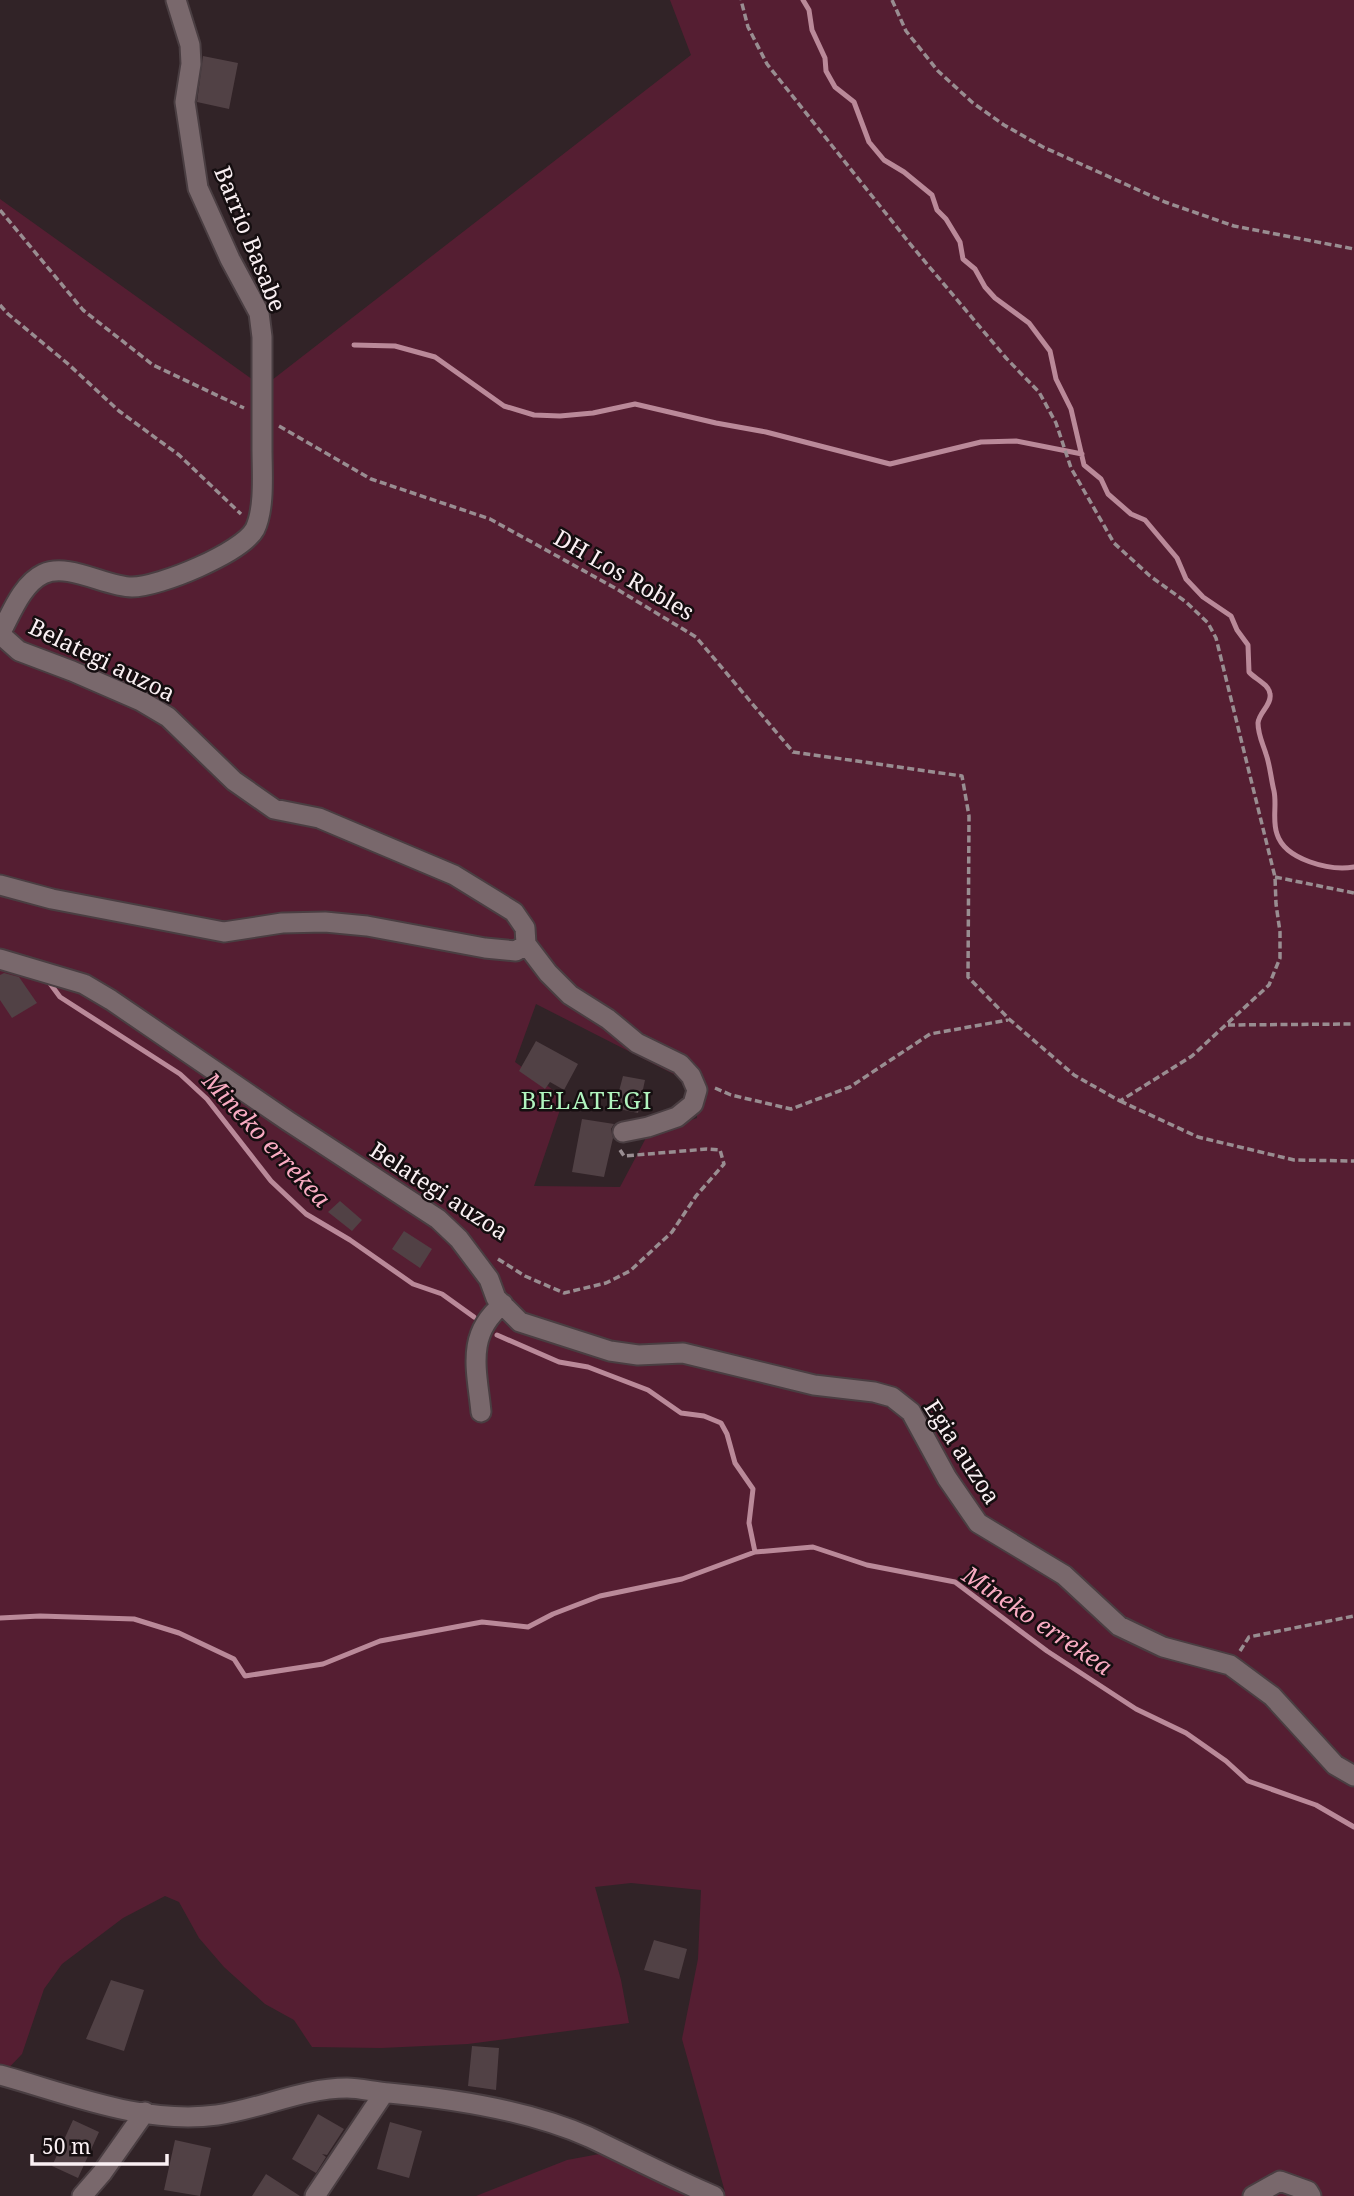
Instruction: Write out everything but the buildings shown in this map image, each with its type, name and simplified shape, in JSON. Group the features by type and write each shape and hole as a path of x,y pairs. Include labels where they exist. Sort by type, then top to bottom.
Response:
{"lane":[{"name":"Barrio Basabe","path":"176,0 190,45 191,64 185,102 198,188 230,259 259,313 262,337 262,497 255,528"},
{"path":"0,634 28,584 44,573 64,571 132,587 172,578 206,564 240,546 255,528"},
{"name":"Belategi auzoa","path":"0,634 19,651 141,701 168,717 234,781 274,809 319,818 454,875 514,912 525,928 526,944 548,973 570,995 608,1019 637,1043 680,1064 691,1076"},
{"path":"0,885 52,899 224,932 282,923 325,922 367,926 485,948 516,951 526,944"},
{"name":"Belategi auzoa","path":"0,959 84,984 111,1000 438,1219 459,1239"},
{"path":"623,1132 677,1117 693,1104 697,1090 691,1076"},
{"name":"Egia auzoa","path":"459,1239 489,1279 496,1298 520,1322 610,1351 638,1355 682,1353 814,1385 874,1392 892,1397 911,1412 947,1478 978,1523 1064,1575 1119,1626 1163,1647 1230,1665 1272,1696 1335,1765 1354,1776"},
{"path":"481,1412 475,1352 485,1323 503,1304"},
{"path":"0,2075 122,2110 171,2115 216,2115 314,2092 347,2088 455,2099 542,2121 587,2136 669,2178 714,2196"},
{"path":"315,2196 384,2093"},
{"path":"82,2196 145,2112"},
{"path":"1253,2196 1280,2181 1308,2192 1311,2196"}],"path":[{"path":"741,0 748,27 766,64 911,245 1006,358 1039,392 1056,423 1071,468 1114,543 1150,576 1186,602 1208,623 1216,638 1275,877 1280,958 1269,985 1192,1056 1119,1101"},
{"path":"892,0 906,31 938,71 973,103 1004,125 1043,147 1165,202 1234,226 1354,249"},
{"name":"DH Los Robles","path":"0,210 83,310 153,365 212,395 262,416 371,479 489,519 615,588 696,637 793,752 962,776 969,817 968,977 1009,1019 1074,1075 1119,1101 1198,1137 1294,1160 1354,1161"},
{"path":"0,305 118,411 178,454 255,528"},
{"path":"1275,877 1354,893"},
{"path":"691,1076 731,1096 791,1109 850,1087 930,1034 1009,1019"},
{"path":"1226,1025 1354,1024"},
{"name":"Belategi auzoa","path":"495,1257 525,1276 564,1293 606,1283 630,1271 672,1232 696,1196 724,1164 720,1150 624,1156 617,1144 623,1132"},
{"path":"1230,1665 1249,1637 1354,1616"}],"shaded area":[{"path":"670,0 1354,0 1354,2196 476,2196 567,2160 610,2152 673,2171 725,2192 682,2039 698,1959 701,1890 631,1883 595,1887 621,1980 629,2023 468,2044 381,2048 312,2047 294,2020 265,2004 224,1967 199,1938 179,1902 165,1896 123,1918 62,1964 44,1989 22,2054 0,2077 0,199 263,387 691,55","holes":["536,1004 695,1085 697,1118 647,1136 620,1187 534,1186 564,1098 515,1062"]}],"waterway":[{"path":"803,0 809,10 812,30 825,58 826,71 835,87 854,102 869,142 884,160 932,195 937,210 960,242 963,259 975,269 995,298 1029,323 1050,351 1056,379 1071,409 1084,465 1101,479 1108,494 1131,514 1145,520 1177,558 1186,579 1203,597 1231,616 1248,645 1249,672 1264,684 1270,694 1258,727 1275,796 1277,834 1282,843 1289,851 1310,862 1333,867 1354,867"},
{"path":"354,345 395,346 435,357 504,406 534,415 593,413 635,404 766,432 890,464 981,442 1016,441 1082,454"},
{"name":"Mineko errekea","path":"46,978 60,997 180,1074 207,1099 271,1181 306,1214 350,1240 413,1284 442,1294 474,1317"},
{"name":"Mineko errekea","path":"497,1335 559,1362 588,1367 648,1390 681,1413 704,1416 721,1423 735,1463 753,1489 749,1523 755,1552"},
{"path":"0,1618 40,1616 134,1619 179,1633 234,1659 245,1676 323,1664 380,1641 482,1622 528,1627 600,1596 682,1579 755,1552 813,1547 867,1565 955,1582 1047,1651 1136,1709 1186,1733 1226,1761 1248,1781 1316,1805 1354,1827"}],"district":[{"name":"BELATEGI","path":"587,1101"}]}
